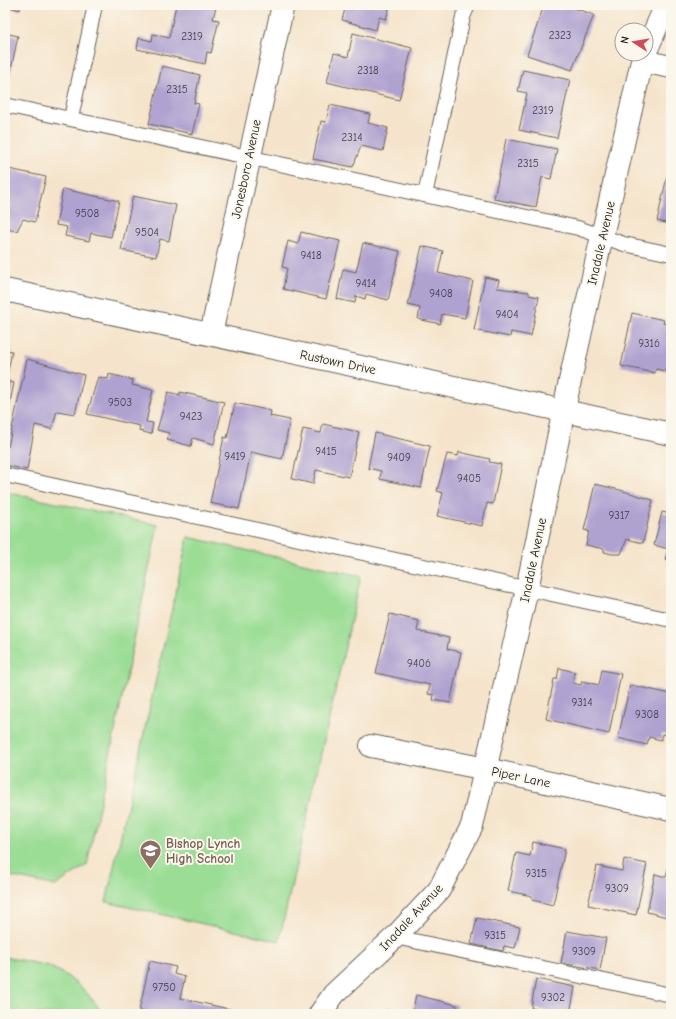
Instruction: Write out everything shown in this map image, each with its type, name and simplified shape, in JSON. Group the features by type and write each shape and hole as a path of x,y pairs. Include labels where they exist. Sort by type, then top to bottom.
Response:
{"street":[{"name":"Jonesboro Avenue","path":"211,334 283,5"},
{"name":"Inadale Avenue","path":"654,32 666,5"},
{"path":"654,59 671,67"},
{"name":"Inadale Avenue","path":"320,1014 334,994 395,937 440,890 472,826 527,589 602,236 642,62"},
{"name":"Rustown Drive","path":"5,290 671,434"},
{"name":"Piper Lane","path":"371,746 671,809"}],"lane":[{"path":"71,118 95,5"},
{"path":"425,195 463,17 468,5"},
{"path":"5,105 578,228 624,244 671,254"},
{"path":"5,475 671,620"},
{"path":"395,937 671,995"}],"green space":[{"path":"5,492 158,525 87,865 55,886 5,875"},
{"path":"188,537 361,576 279,941 106,902"},
{"path":"5,957 49,966 67,976 83,989 97,1005 102,1014 5,1014"}],"building":[{"path":"5,5 21,5 20,10 9,7 6,23"},
{"path":"176,5 207,5 216,7 213,19 219,20 211,53 207,52 205,64 137,49 139,38 152,41 153,34 169,38"},
{"path":"346,5 390,5 386,19 379,17 376,30 342,20"},
{"path":"544,5 566,5 594,15 572,70 527,55"},
{"path":"5,33 18,36 9,79 5,78"},
{"path":"353,33 412,48 399,100 327,82 334,53 348,57"},
{"path":"162,66 200,75 194,103 199,104 192,134 149,124"},
{"path":"523,70 570,80 557,138 519,130 527,93 518,91"},
{"path":"330,105 370,114 368,123 388,128 383,151 361,146 353,167 313,159 321,121 326,122"},
{"path":"506,139 557,149 551,179 542,177 536,207 494,199"},
{"path":"671,163 671,224 657,221"},
{"path":"9,169 46,177 35,222 23,219 17,231 5,229 5,187"},
{"path":"63,189 119,201 111,237 91,233 89,241 65,236 67,227 56,225"},
{"path":"133,196 176,205 169,241 160,239 156,257 121,250"},
{"path":"301,232 340,241 326,299 283,289 287,268 282,267 288,241 298,244"},
{"path":"363,243 400,251 388,300 366,294 365,299 356,296 355,303 337,299 343,269 356,272"},
{"path":"422,246 443,251 438,273 473,281 465,318 442,314 440,324 418,319 420,308 408,305"},
{"path":"485,277 499,280 497,288 529,292 529,295 539,297 531,336 511,332 510,337 474,330"},
{"path":"632,313 664,320 663,323 671,325 671,360 669,372 656,369 655,373 621,366"},
{"path":"5,350 12,351 6,381 14,383 6,422"},
{"path":"27,359 84,375 75,414 57,411 52,429 35,425 27,470 5,465 5,446 8,447"},
{"path":"109,374 133,380 132,385 153,390 146,422 153,423 151,434 139,431 140,426 87,414 98,377 108,379"},
{"path":"168,392 180,395 180,392 224,402 214,444 193,438 191,446 167,440 169,433 157,430"},
{"path":"235,403 271,411 270,416 290,420 282,459 251,452 239,509 210,503 224,437 227,438"},
{"path":"323,424 359,432 349,477 316,470 313,484 292,479 303,429 321,433"},
{"path":"375,433 430,446 421,488 380,479 381,471 368,468"},
{"path":"459,452 490,459 489,462 501,464 493,504 487,503 482,526 437,516 443,493 437,491 447,454 458,456"},
{"path":"595,484 653,500 643,543 627,539 621,554 604,552 604,549 586,545 589,531 584,530"},
{"path":"662,512 671,514 671,560 665,559 668,549 654,545"},
{"path":"390,614 419,621 417,631 449,638 447,649 461,652 450,703 433,700 434,695 428,694 430,685 376,673"},
{"path":"559,668 575,672 573,683 581,685 582,681 599,685 602,670 621,674 609,734 546,719 554,679 557,679"},
{"path":"630,685 671,694 671,736 662,734 661,740 649,737 647,745 618,738"},
{"path":"533,842 565,849 553,905 532,900 532,896 508,891 516,853 530,856"},
{"path":"624,859 647,864 636,915 588,905 597,866 622,871"},
{"path":"668,868 671,869 671,918 647,912 655,874 666,877"},
{"path":"477,918 520,927 515,948 504,946 503,951 471,944"},
{"path":"567,931 606,938 600,970 561,963"},
{"path":"150,961 176,967 174,974 185,977 180,998 233,1010 232,1014 154,1014 139,1011"},
{"path":"536,979 575,987 570,1014 562,1014 531,1008"},
{"path":"416,995 457,1005 455,1014 412,1014"},
{"path":"386,1010 402,1013 402,1014 385,1014"}],"place":[{"name":"Bishop Lynch High School","path":"150,870"}]}
